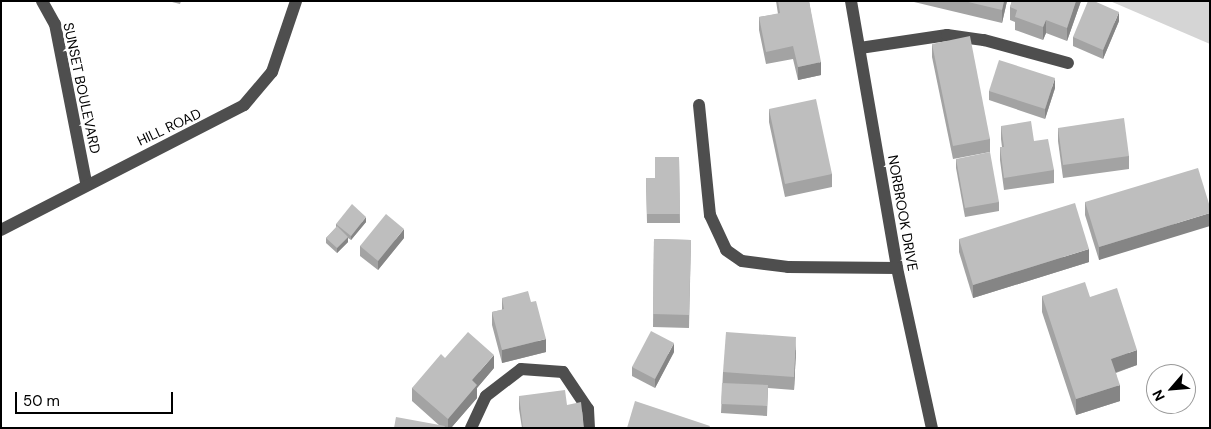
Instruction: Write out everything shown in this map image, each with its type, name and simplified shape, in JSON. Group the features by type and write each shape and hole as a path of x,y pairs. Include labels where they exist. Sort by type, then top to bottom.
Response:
{"street":[{"name":"SUNSET BOULEVARD","path":"42,1 55,24 86,182"},
{"name":"HILL ROAD","path":"1,230 86,182 244,105 272,72 296,1"},
{"name":"NORBROOK DRIVE","path":"852,1 897,268 932,428"},
{"path":"860,48 947,35 984,40 1068,63"},
{"path":"699,105 710,215 726,250 742,261 788,267 897,268"},
{"path":"471,428 486,396 521,370 563,372 588,410 589,428"}],"shaded area":[{"path":"1110,1 1210,1 1210,44"}],"building":[{"path":"778,1 809,1 821,62 798,67 793,46 766,52 759,17 780,13"},
{"path":"964,1 1004,1 1002,10"},
{"path":"1012,1 1076,1 1067,28 1046,20 1043,27 1015,17 1017,10 1010,7"},
{"path":"1088,1 1094,1 1119,12 1103,50 1073,37"},
{"path":"970,36 990,139 953,146 932,44"},
{"path":"999,60 1055,78 1045,109 989,91"},
{"path":"816,99 832,174 785,184 769,109"},
{"path":"1124,118 1129,156 1063,165 1058,128"},
{"path":"1031,121 1034,141 1048,139 1054,170 1004,178 1000,147 1004,147 1001,126"},
{"path":"990,152 999,202 965,208 956,159"},
{"path":"655,157 679,157 680,214 647,214 646,178 655,178"},
{"path":"1198,168 1210,207 1210,213 1099,247 1085,202"},
{"path":"1075,203 1089,249 973,285 959,239"},
{"path":"352,204 366,217 351,236 336,224"},
{"path":"386,214 404,229 378,261 360,246"},
{"path":"337,226 348,237 337,248 326,238"},
{"path":"654,239 691,240 689,315 653,314"},
{"path":"1085,282 1090,297 1117,288 1137,350 1111,359 1120,385 1076,399 1042,296"},
{"path":"528,291 531,302 536,301 546,339 502,350 492,312 504,309 502,298"},
{"path":"651,331 674,343 655,379 632,367"},
{"path":"468,332 494,355 472,380 477,385 448,419 412,388 441,354 445,358"},
{"path":"726,332 796,337 794,377 723,372"},
{"path":"722,383 768,385 767,406 721,404"},
{"path":"565,390 567,405 581,402 584,428 523,428 519,396"},
{"path":"635,401 710,426 709,428 627,428"},
{"path":"396,417 445,426 444,428 394,428"}]}
